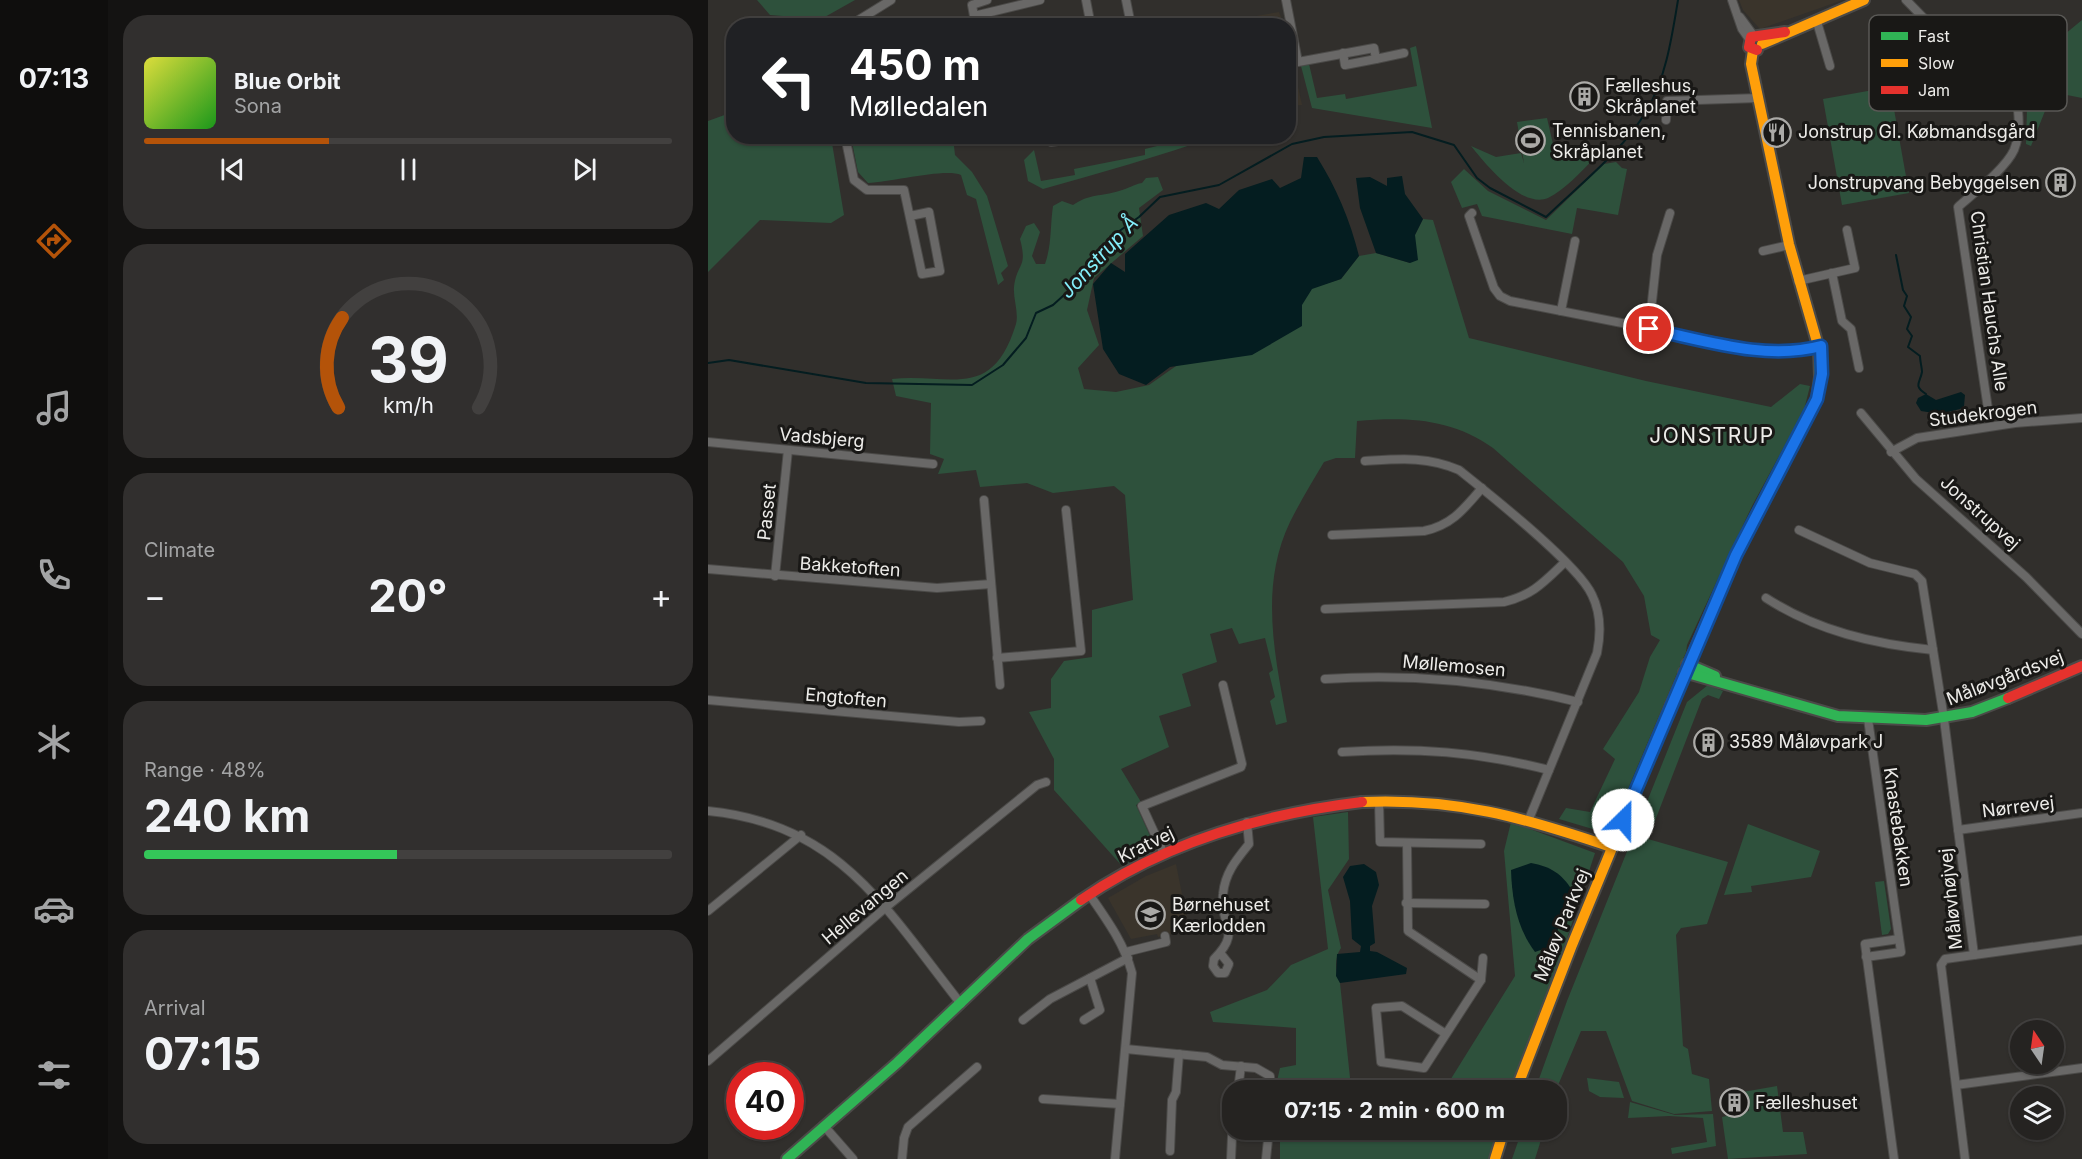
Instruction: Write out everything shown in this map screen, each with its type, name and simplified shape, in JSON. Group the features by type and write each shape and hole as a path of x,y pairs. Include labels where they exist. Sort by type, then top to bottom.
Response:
{"street":[{"path":"862,18 891,0"},
{"path":"987,0 972,5 974,16 1040,0"},
{"path":"1086,0 1089,18"},
{"path":"1126,0 1130,18"},
{"path":"1286,0 1289,18"},
{"path":"1472,213 1469,216 1494,288 1500,296 1510,301 1774,353 1802,351 1821,346 1798,281 1789,245 1751,63 1756,43 1737,14 1732,0"},
{"path":"1756,43 1794,32 1864,0"},
{"name":"Christian Hauchs Alle","path":"1906,0 1922,15"},
{"path":"1817,22 1830,66"},
{"path":"1296,52 1298,62 1374,48 1376,59 1404,53"},
{"path":"1666,120 1667,101 1759,98"},
{"name":"Christian Hauchs Alle","path":"1988,409 1958,207 2014,150 2017,136 2017,111"},
{"path":"847,144 854,180 867,190 904,190 922,274 940,271 928,213 910,216"},
{"path":"1649,329 1658,255 1670,213"},
{"path":"1798,281 1855,268 1847,230"},
{"path":"1561,311 1575,241"},
{"path":"1763,251 1789,245"},
{"path":"1832,273 1842,321 1851,329 1859,368"},
{"name":"Måløv Parkvej","path":"1520,1080 1611,847 1686,668 1736,555 1817,399 1822,374 1821,346"},
{"name":"Jonstrupvej","path":"1861,413 1891,452 1916,479 2067,616 2082,634"},
{"name":"Studekrogen","path":"1891,452 1917,438 2015,423 2082,418"},
{"name":"Vadsbjerg","path":"708,442 933,464"},
{"name":"Passet","path":"776,576 788,450"},
{"path":"1365,461 1420,458 1440,462 1458,470 1482,488 1565,562 1582,578 1592,594 1599,613 1600,634 1597,653 1529,819"},
{"path":"1332,535 1424,531 1438,528 1460,514 1482,488"},
{"path":"984,500 1000,685"},
{"path":"997,658 1082,651 1066,510"},
{"name":"Måløvhøjvej","path":"1798,530 1870,563 1915,574 1922,581 1944,718 1974,955 1945,959 1941,965 1965,1159"},
{"path":"1325,609 1504,602 1523,597 1537,589 1565,562"},
{"name":"Bakketoften","path":"708,568 776,576 937,588 991,584"},
{"path":"1766,598 1844,635 1884,644 1933,650"},
{"name":"Måløvgårdsvej","path":"1686,668 1728,684 1816,711 1868,719 1944,718 2007,699 2082,666"},
{"name":"Møllemosen","path":"1325,680 1378,675 1470,680 1519,687 1578,702"},
{"path":"1164,854 1142,806 1241,767 1223,686"},
{"name":"Engtoften","path":"708,700 936,721 970,723 981,721"},
{"name":"Knastebakken","path":"1868,719 1899,939"},
{"path":"1342,752 1429,749 1507,759 1549,770"},
{"name":"Hellevangen","path":"708,1060 885,908 1037,785 1046,782"},
{"path":"1379,801 1380,842 1481,844"},
{"name":"Kratvej","path":"787,1159 961,1004 1045,925 1089,894 1164,854 1247,822 1326,805 1379,801 1445,803 1529,819 1611,847"},
{"path":"708,811 740,814 801,835 857,876 961,1004"},
{"name":"Nørrevej","path":"1958,830 2082,813"},
{"path":"1221,954 1229,939 1223,893 1230,867 1249,844 1247,822"},
{"path":"708,910 801,835"},
{"path":"1407,843 1407,931 1481,980"},
{"path":"1089,894 1127,955 1132,991 1115,1159"},
{"path":"1406,903 1485,904"},
{"path":"1023,1020 1050,999 1127,955 1166,942 1165,936"},
{"path":"1866,957 1901,952 1899,939 1864,944 1894,1159"},
{"path":"1974,955 2082,940"},
{"path":"1446,1034 1402,1006 1376,1008 1381,1062 1424,1068 1481,980 1483,958"},
{"path":"1084,1020 1101,1010 1090,978"},
{"path":"1126,1049 1207,1057 1222,1065 1264,1071 1270,1076 1271,1080"},
{"path":"1170,1151 1172,1100 1176,1092 1179,1054"},
{"path":"1239,1080 1241,1066"},
{"path":"902,1159 904,1138 908,1127 977,1067"},
{"path":"1956,1085 2082,1068"},
{"path":"1043,1099 1120,1104"},
{"path":"825,1127 853,1159"},
{"path":"1231,1159 1232,1140"},
{"path":"1266,1159 1268,1140"},
{"path":"1495,1159 1501,1140"}],"shaded area":[{"path":"1739,0 1843,0 1760,29 1743,10"},
{"path":"1279,12 1281,18 1244,18"},
{"path":"1296,77 1302,105 1296,105"},
{"name":"Børnehuset Kærlodden","path":"1176,864 1189,929 1158,937 1157,934 1131,939 1108,898 1146,876"}],"green space":[{"path":"757,0 855,0 823,18 770,15"},
{"path":"2082,20 2082,98 2067,95 2067,32"},
{"path":"1416,46 1432,128 1312,108 1301,66 1309,64 1317,98 1345,94 1346,99 1417,86 1410,48"},
{"path":"1869,91 1869,111 1894,111 1909,193 1842,205 1823,99"},
{"path":"2027,111 2045,111 2031,146 2026,144"},
{"path":"726,114 726,144 832,144 844,215 831,223 760,220 708,272 708,121"},
{"path":"1547,118 1553,144 1594,159 1560,190 1548,198 1538,200 1515,191 1494,173 1471,146 1496,157 1521,153 1524,163 1517,122"},
{"path":"852,144 954,144 955,155 972,172 987,196 1008,266 1001,273 1004,280 998,285 976,199 967,195 961,175 931,174 868,183 858,172"},
{"path":"1165,144 1193,144 1043,189 1028,181 1024,160 1034,150 1041,181 1075,175 1074,169 1145,155 1145,149"},
{"path":"1616,162 1622,168 1627,169 1618,215 1577,208 1572,234 1482,216 1477,204 1462,208 1451,182 1464,169 1488,191 1546,220 1604,164"},
{"path":"1158,177 1163,190 1139,208 1143,236 1094,278 1087,310 1099,345 1078,368 1084,389 1116,392 1149,385 1186,359 1307,296 1312,288 1341,279 1359,256 1376,253 1410,263 1415,235 1423,219 1433,220 1469,338 1646,381 1771,407 1800,384 1810,386 1804,410 1752,506 1687,645 1614,822 1616,826 1606,833 1559,819 1566,808 1590,812 1615,759 1603,749 1639,692 1650,657 1660,640 1651,635 1644,596 1623,562 1493,448 1477,438 1444,425 1410,420 1357,421 1355,458 1336,458 1324,462 1290,522 1280,547 1272,596 1272,622 1287,722 1276,725 1270,701 1275,697 1269,673 1273,670 1265,638 1239,644 1232,628 1210,634 1217,662 1182,674 1191,706 1159,716 1169,747 1121,769 1141,802 1136,805 1156,849 1122,866 1054,790 1054,759 1029,712 1051,708 1051,679 1064,661 1092,657 1092,610 1133,600 1125,495 1114,486 1053,493 1027,483 980,487 976,470 938,474 944,459 930,454 931,403 896,396 892,379 967,378 982,374 995,365 1006,349 1016,324 1014,287 1023,256 1020,239 1026,226 1034,223 1040,232 1032,256 1036,264 1045,264 1050,242 1053,206 1062,201 1073,205 1090,197 1112,193 1142,183 1146,178"},
{"path":"1708,685 1723,691 1719,699 1708,695 1702,699 1648,839 1728,862 1707,924 1681,928 1676,935 1683,1046 1688,1049 1692,1074 1709,1079 1712,1111 1674,1114 1632,1101 1606,1031 1581,1031 1560,1080 1539,1080 1567,1001 1687,702"},
{"path":"1348,812 1349,859 1328,890 1341,948 1336,960 1336,970 1340,983 1350,1080 1277,1080 1280,1068 1296,1065 1296,1028 1213,1022 1210,1012 1267,990 1291,965 1328,949 1313,817"},
{"path":"1511,822 1595,853 1556,972 1516,1080 1450,1080 1515,976 1504,851"},
{"path":"1748,824 1820,851 1811,877 1751,886 1752,892 1724,895"},
{"path":"1884,881 1891,929 1888,934 1882,935 1875,882"},
{"path":"1587,1078 1619,1082 1624,1098 1600,1097 1589,1091"},
{"path":"1777,1086 1783,1132 1803,1132 1807,1154 1728,1159 1722,1117 1749,1111 1747,1100 1739,1099 1737,1093"},
{"path":"1630,1102 1675,1115 1713,1114 1716,1146 1672,1154 1671,1148 1707,1142 1703,1118 1669,1116 1628,1118"},
{"path":"1286,1140 1496,1140 1491,1159 1280,1159 1280,1142"},
{"path":"1519,1140 1541,1140 1535,1159 1512,1159"}],"water":[{"path":"1304,157 1317,157 1324,168 1347,217 1359,256 1341,279 1312,289 1302,305 1302,326 1252,355 1170,367 1146,385 1119,374 1103,349 1093,284 1111,263 1125,272 1125,254 1169,215 1206,203 1219,209 1239,190 1272,179 1280,188 1301,178"},
{"path":"1402,176 1405,194 1423,219 1415,235 1418,260 1410,263 1376,253 1360,208 1356,178 1370,177 1387,186 1387,178"},
{"path":"1961,392 1965,395 1964,406 1940,414 1921,411 1916,403 1918,398 1926,394 1936,400"},
{"path":"1531,863 1555,872 1572,890 1552,946 1535,952 1524,933 1517,913 1511,870"},
{"path":"1364,864 1376,872 1379,885 1372,906 1375,943 1370,946 1370,951 1377,952 1407,968 1406,974 1340,983 1336,976 1337,954 1360,952 1361,946 1352,939 1350,901 1343,877 1350,866"}],"waterway":[{"name":"Jonstrup Å","path":"1296,143 1324,137 1412,132 1454,145 1477,178 1490,188 1546,217 1613,153 1647,110 1664,71 1678,0"},
{"name":"Jonstrup Å","path":"708,363 729,360 866,383 972,385 1003,365 1026,338 1036,313 1053,305 1095,267 1111,237 1139,217 1160,197 1219,185 1292,144"},
{"path":"1896,255 1903,290 1907,296 1904,306 1911,317 1907,329 1912,336 1908,347 1920,356 1922,372 1918,386 1926,394"}],"traffic: fast":[{"path":"1671,705 1736,555 1817,399 1820,377 1819,349"},
{"path":"1687,664 1715,676"},
{"path":"1684,672 1838,716 1926,720 1972,712 2008,698"},
{"path":"787,1159 897,1063 1028,939 1081,900"}],"traffic: slow":[{"path":"1762,44 1864,0"},
{"path":"1753,50 1751,64 1789,244 1819,349"},
{"path":"1520,1080 1572,945 1671,705"},
{"path":"1362,802 1428,803 1489,812 1548,827 1611,847"},
{"path":"1495,1159 1501,1140"}],"traffic: jam":[{"path":"1757,50 1749,47 1751,37 1785,32"},
{"path":"2008,698 2082,666"},
{"path":"1081,900 1146,862 1215,834 1287,814 1362,802"}],"place":[{"name":"Fælleshus, Skråplanet","path":"1584,96"},
{"name":"Jonstrup Gl. Købmandsgård","path":"1777,132"},
{"name":"Tennisbanen, Skråplanet","path":"1531,141"},
{"name":"Jonstrupvang Bebyggelsen","path":"2061,183"},
{"name":"3589 Måløvpark J","path":"1708,742"},
{"name":"Børnehuset Kærlodden","path":"1151,915"},
{"name":"Fælleshuset","path":"1734,1103"}],"district":[{"name":"JONSTRUP","path":"1712,436"}],"route":[{"path":"1623,820 1693,651 1736,555 1817,399 1822,374 1821,346 1802,351 1774,353 1649,329"}]}
